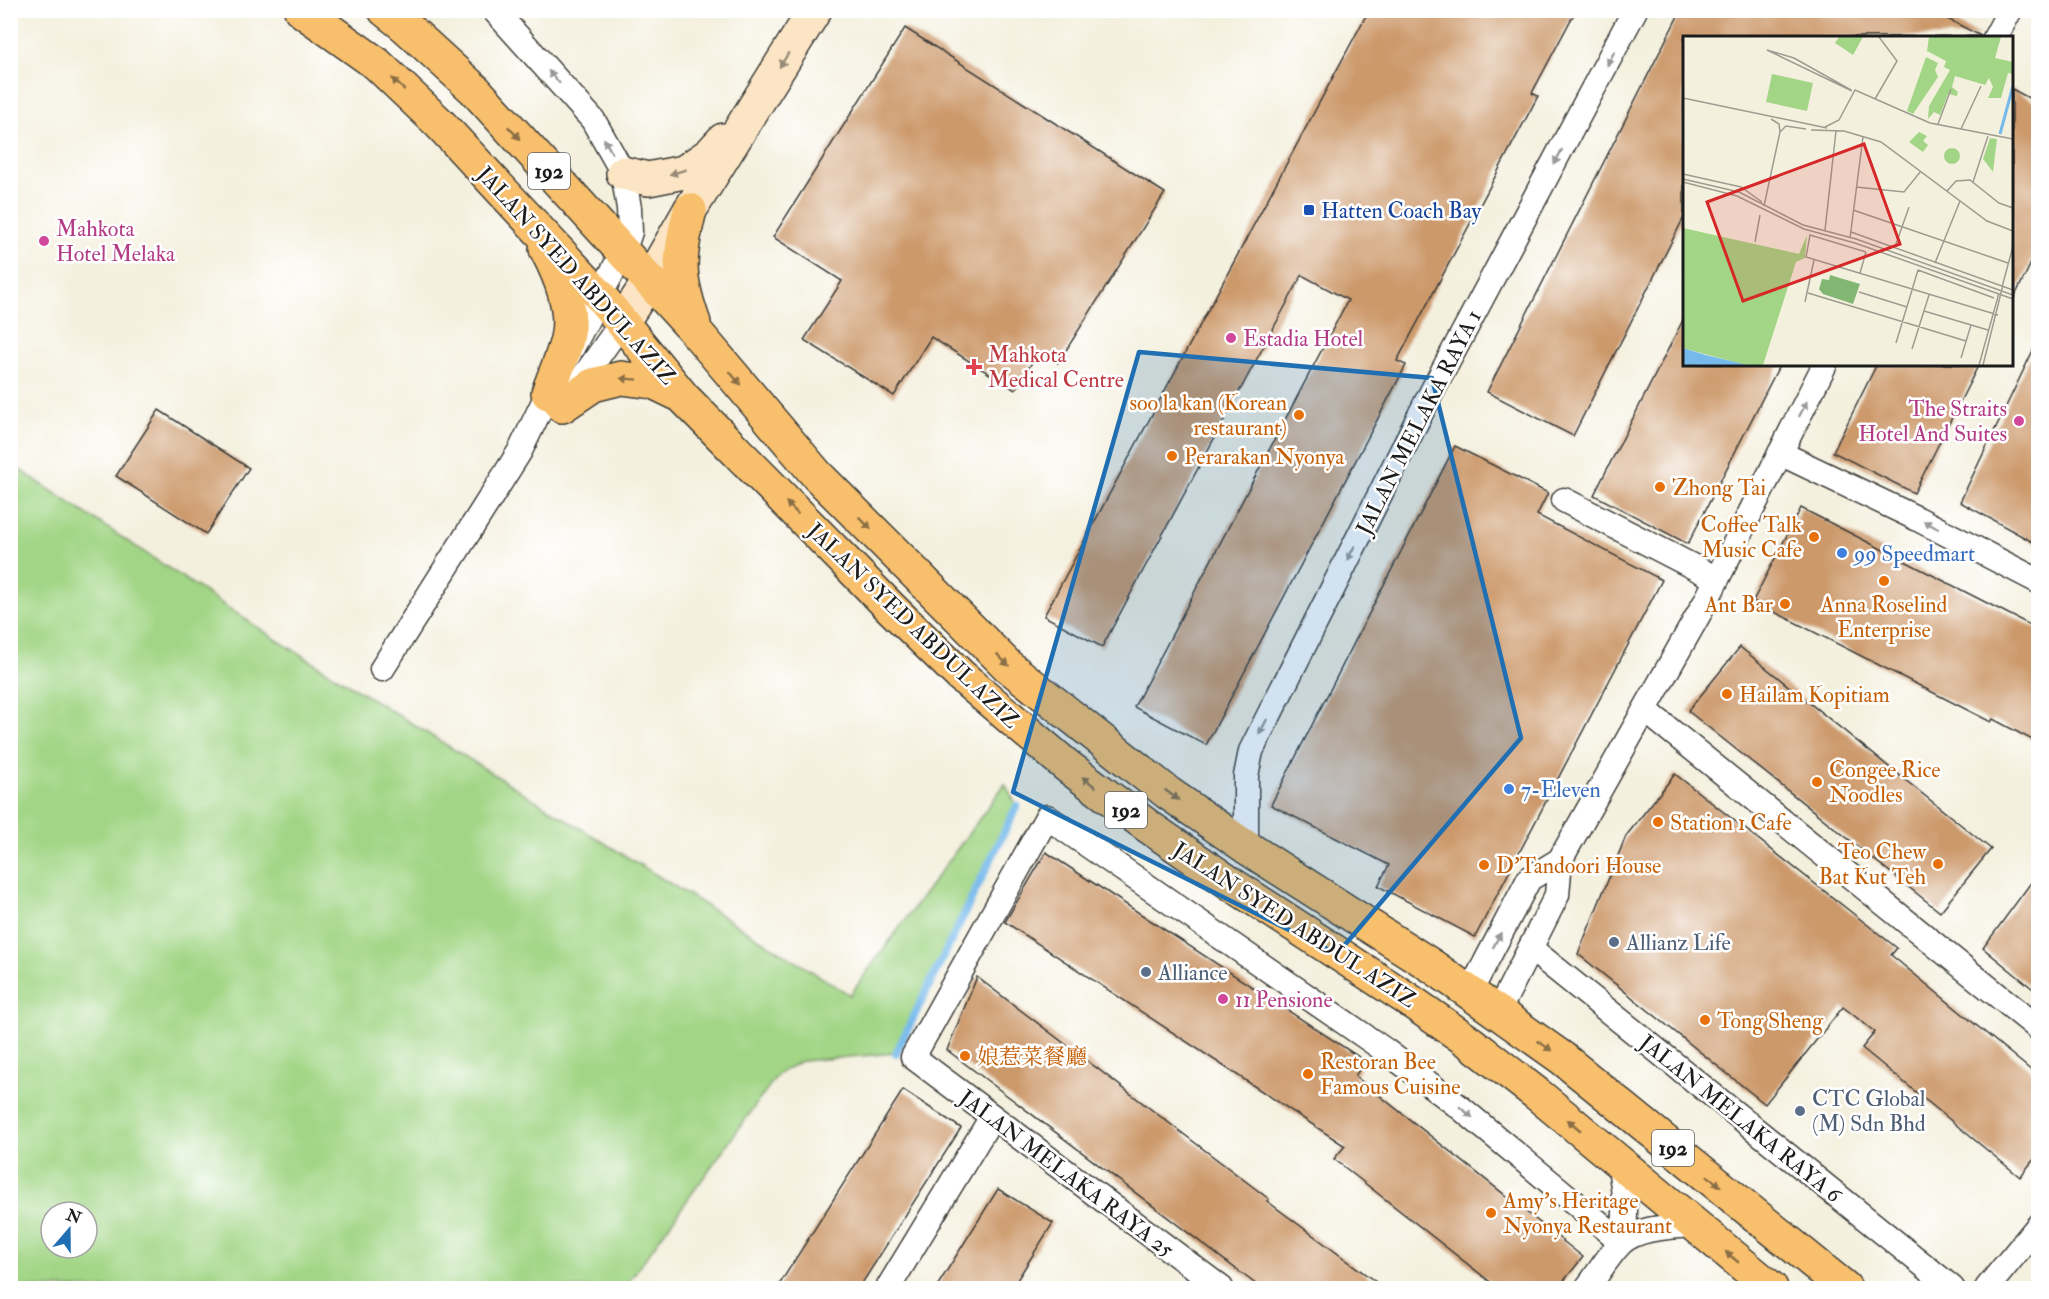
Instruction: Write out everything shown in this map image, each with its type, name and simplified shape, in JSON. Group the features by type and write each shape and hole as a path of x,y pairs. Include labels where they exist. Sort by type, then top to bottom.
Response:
{"main road":[{"name":"JALAN SYED ABDUL AZIZ","path":"301,10 377,64 440,124 623,321 683,397 952,668 1067,766 1149,827 1471,1043 1537,1094 1771,1288"},
{"name":"JALAN SYED ABDUL AZIZ","path":"385,10 475,90 650,280 817,475 1008,666 1168,793 1246,847 1423,960 1562,1058 1845,1288"},
{"path":"623,321 815,10"},
{"path":"622,173 648,179 684,172 710,154 754,109"},
{"path":"690,210 682,242 680,276 683,294 697,333"},
{"path":"535,225 562,280 568,311 567,338 555,399"},
{"path":"555,399 593,385 621,378 652,382 683,397"}],"street":[{"path":"494,10 593,120 622,173 629,208 630,232 623,252 600,296 555,399"},
{"name":"JALAN MELAKA RAYA 1","path":"1246,847 1246,776 1251,751 1432,391 1635,10"},
{"path":"1996,36 2010,10"},
{"path":"382,669 555,399 623,321"},
{"path":"1498,1012 1557,895 1560,860 1717,579 1824,366"},
{"path":"1780,453 1918,519 2038,581"},
{"path":"1564,500 1717,579"},
{"path":"1645,710 2038,1028"},
{"name":"JALAN MELAKA RAYA 25","path":"1221,1288 913,1057 1047,817 1386,1051 1462,1108 1622,1242"},
{"path":"1470,992 1530,879 1560,860"},
{"name":"JALAN MELAKA RAYA 6","path":"1530,948 1952,1288"},
{"path":"888,1288 992,1117"},
{"path":"1587,1288 1622,1242 1626,1222 1626,1195 1619,1162"},
{"path":"1622,1242 1640,1233 1664,1227 1693,1225"},
{"path":"1987,1288 2038,1226"}],"highlighted area":[{"path":"1139,352 1432,378 1521,738 1337,954 1013,792"}],"green space":[{"path":"11,464 277,640 850,995 1005,784 1017,806 896,1053 801,1061 778,1074 624,1288 11,1288"}],"building":[{"path":"1369,10 1576,10 1532,93 1538,96 1397,361 1406,365 1206,745 1134,707 1348,300 1302,275 1102,647 1044,616"},
{"path":"1681,10 1930,10 1981,36 1683,36 1683,219 1573,436 1487,392"},
{"path":"905,28 1165,193 1058,363 1039,351 1015,390 931,337 894,396 804,340 842,281 773,237"},
{"path":"2013,90 2038,103 2038,249 2013,300"},
{"path":"1683,320 1683,366 1779,366 1688,544 1594,495"},
{"name":"The Straits Hotel And Suites","path":"2038,340 2038,545 1960,502"},
{"path":"1876,366 1978,366 1914,493 1833,452"},
{"path":"159,410 249,468 206,534 116,476"},
{"path":"1455,446 1548,493 1537,515 1662,580 1475,937 1378,886 1389,865 1271,805"},
{"path":"1801,508 2038,629 2038,743 1993,719 1991,722 1753,601"},
{"path":"1740,647 1991,849 1940,912 1688,711"},
{"path":"1675,774 1897,948 1891,955 2038,1076 2038,1154 2020,1177 1862,1048 1875,1032 1843,1007 1765,1104 1578,954 1626,836"},
{"path":"1046,852 1365,1061 1355,1076 1583,1257 1558,1288 1498,1288 1334,1159 1345,1146 1005,922"},
{"path":"2038,873 2038,993 1983,948"},
{"path":"977,977 1269,1199 1267,1201 1384,1288 1261,1288 947,1050"},
{"path":"903,1090 961,1128 859,1288 777,1288"},
{"path":"998,1189 1053,1223 1012,1288 936,1288"}],"waterway":[{"path":"896,1053 1017,806"}],"place":[{"name":"Hatten Coach Bay","path":"1309,210"},
{"name":"Mahkota Hotel Melaka","path":"44,241"},
{"name":"Estadia Hotel","path":"1231,338"},
{"name":"Mahkota Medical Centre","path":"974,367"},
{"name":"soo la kan (Korean restaurant)","path":"1299,415"},
{"name":"The Straits Hotel And Suites","path":"2019,421"},
{"name":"Perarakan Nyonya","path":"1172,456"},
{"name":"Zhong Tai","path":"1660,487"},
{"name":"Coffee Talk Music Cafe","path":"1814,537"},
{"name":"99 Speedmart","path":"1842,553"},
{"name":"Anna Roselind Enterprise","path":"1884,581"},
{"name":"Ant Bar","path":"1785,604"},
{"name":"Hailam Kopitiam","path":"1727,694"},
{"name":"Congee Rice Noodles","path":"1817,782"},
{"name":"7-Eleven","path":"1509,789"},
{"name":"Station 1 Cafe","path":"1658,822"},
{"name":"Teo Chew Bat Kut Teh","path":"1938,864"},
{"name":"D’Tandoori House","path":"1484,865"},
{"name":"Allianz Life","path":"1614,942"},
{"name":"Alliance","path":"1146,972"},
{"name":"11 Pensione","path":"1223,999"},
{"name":"Tong Sheng","path":"1705,1020"},
{"name":"娘惹菜餐廳","path":"965,1056"},
{"name":"Restoran Bee Famous Cuisine","path":"1308,1074"},
{"name":"CTC Global (M) Sdn Bhd","path":"1800,1111"},
{"name":"Amy's Heritage Nyonya Restaurant","path":"1491,1213"}]}
